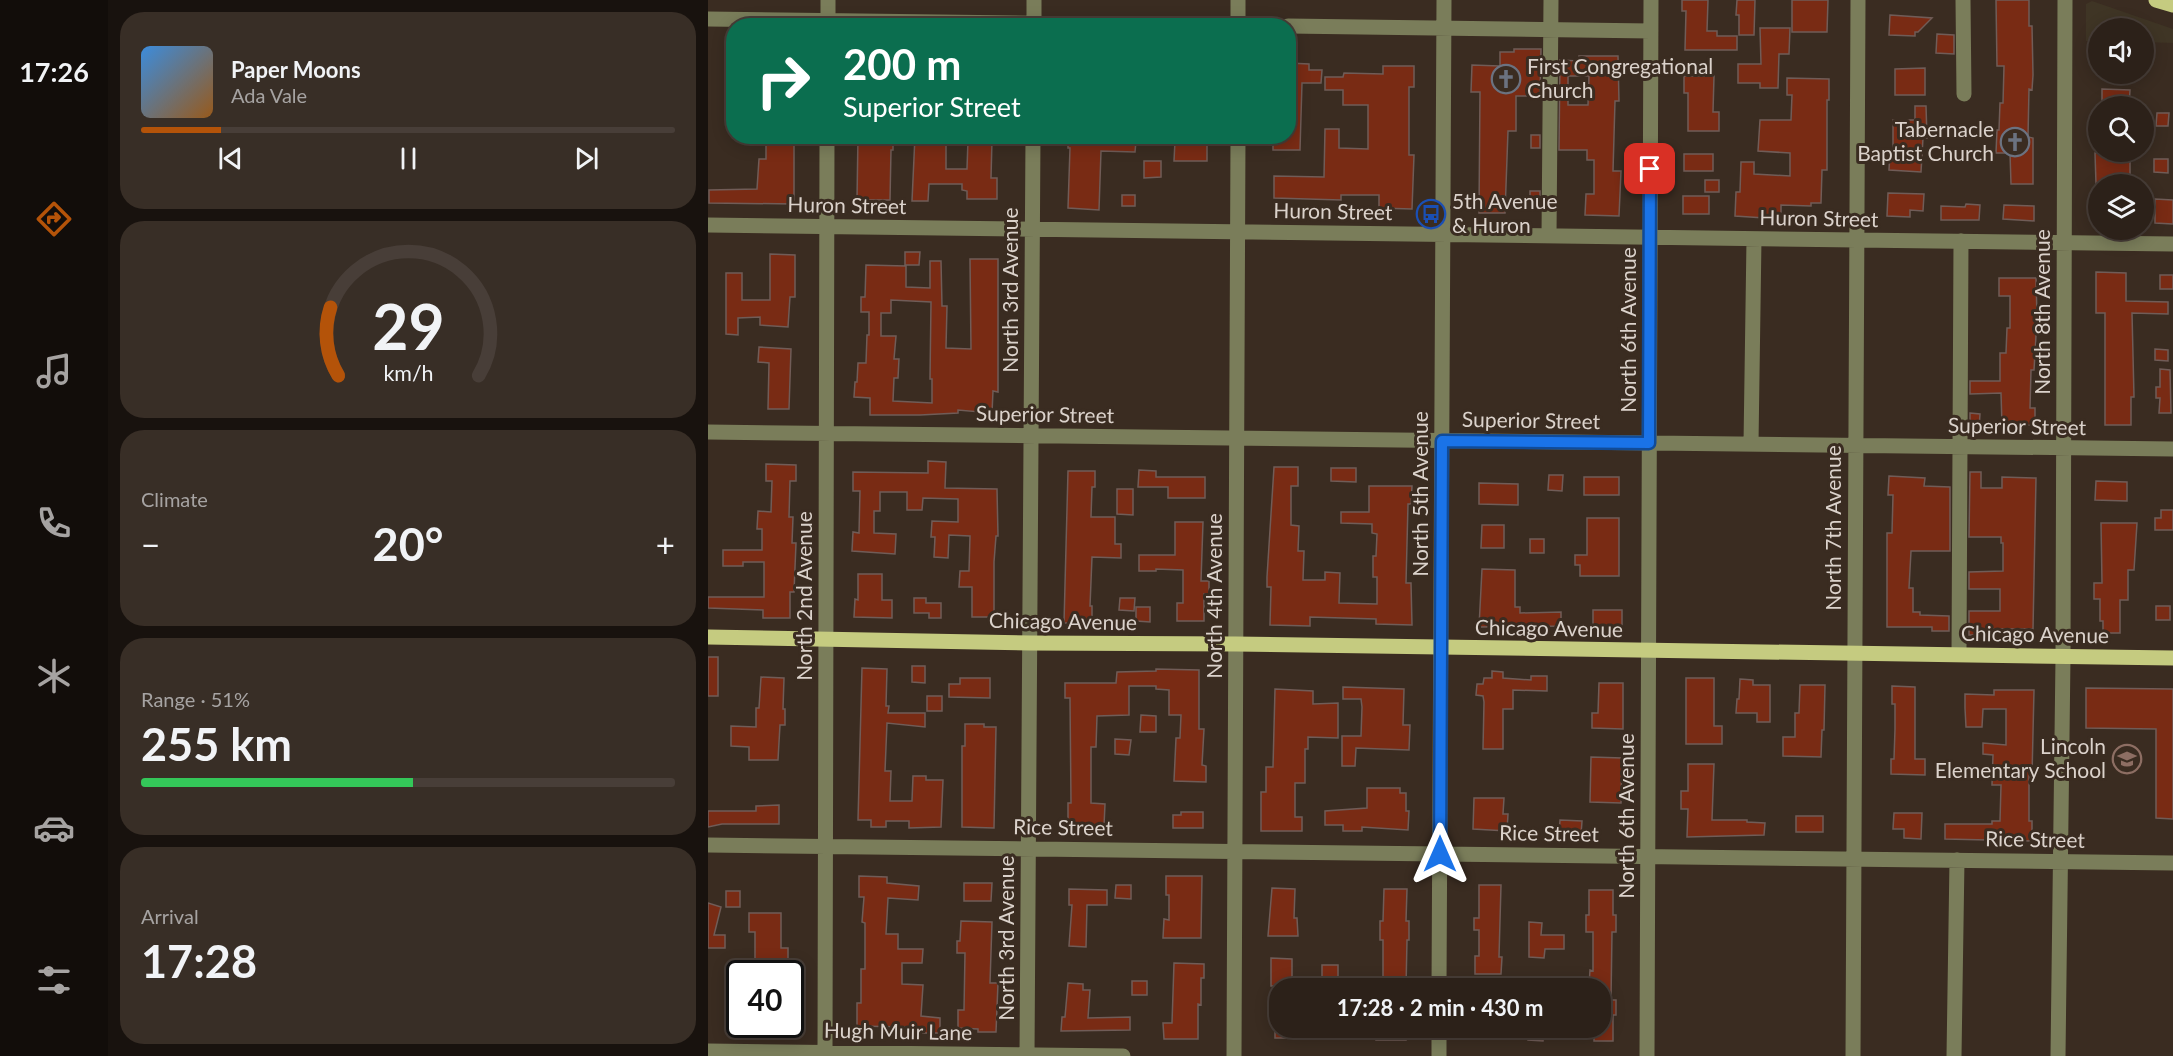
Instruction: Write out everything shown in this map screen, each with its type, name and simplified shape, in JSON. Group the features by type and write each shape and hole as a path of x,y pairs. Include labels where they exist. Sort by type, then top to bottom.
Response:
{"main road":[{"name":"Chicago Avenue","path":"708,636 1030,643 2173,658"}],"street":[{"path":"828,0 828,18"},
{"path":"1034,0 1034,18"},
{"path":"1238,0 1238,18"},
{"name":"North 5th Avenue","path":"1439,978 1444,0"},
{"path":"1549,236 1551,0"},
{"name":"North 6th Avenue","path":"1647,1056 1651,0"},
{"name":"North 7th Avenue","path":"1853,1056 1858,0"},
{"path":"1964,0 1964,94"},
{"name":"North 8th Avenue","path":"2058,1056 2063,657 2065,0"},
{"path":"708,19 726,20"},
{"path":"1296,26 1651,31"},
{"name":"North 2nd Avenue","path":"825,1054 827,144"},
{"name":"North 3rd Avenue","path":"1027,1055 1033,144"},
{"name":"North 4th Avenue","path":"1234,1056 1238,144"},
{"name":"Huron Street","path":"708,225 2173,244"},
{"path":"1751,444 1754,239"},
{"path":"1959,654 1961,241"},
{"name":"Superior Street","path":"708,432 2173,449"},
{"name":"Rice Street","path":"708,844 2173,863"},
{"path":"1954,1056 1957,860"},
{"path":"1439,1038 1439,1056"},
{"name":"Hugh Muir Lane","path":"708,1051 1123,1056"}],"shaded area":[{"path":"2092,1 2141,18 2088,18 2088,41 2086,41 2086,4"},
{"path":"2154,22 2173,29 2173,43 2154,42"}],"building":[{"path":"1682,0 1708,0 1707,31 1717,31 1717,36 1737,36 1737,50 1685,50 1686,11 1682,11"},
{"path":"1737,0 1755,0 1754,35 1739,35 1739,15 1736,15"},
{"path":"1792,0 1828,0 1827,32 1792,32"},
{"path":"1996,0 2029,0 2033,75 2032,90 2029,89 2028,137 2033,138 2033,184 2011,184 2010,153 1996,153 2000,103 2003,103 2004,66 1997,66"},
{"path":"1890,15 1932,18 1918,32 1915,32 1915,36 1889,35"},
{"path":"1760,28 1790,28 1789,54 1779,54 1778,88 1760,88 1760,83 1738,83 1738,64 1761,64"},
{"path":"1937,34 1954,35 1954,54 1936,53"},
{"path":"1514,49 1541,49 1540,96 1516,96 1516,131 1508,131 1505,213 1479,213 1480,92 1471,92 1472,65 1500,66 1500,52 1514,52"},
{"path":"1579,56 1618,56 1619,101 1615,101 1613,171 1621,171 1619,216 1585,215 1586,194 1594,194 1594,160 1587,160 1587,150 1559,150 1560,60 1579,61","holes":["1568,76 1589,76 1588,105 1568,105"]},
{"path":"1296,63 1309,64 1309,70 1322,70 1321,83 1302,83 1300,150 1273,150 1273,144 1296,144"},
{"path":"1383,66 1414,66 1414,87 1409,87 1409,155 1414,155 1412,209 1379,208 1379,195 1341,195 1341,200 1274,198 1274,176 1324,177 1325,129 1339,129 1339,148 1368,149 1368,105 1343,105 1343,90 1325,90 1325,77 1343,77 1344,73 1383,74"},
{"path":"1925,68 1925,95 1895,95 1895,69"},
{"path":"1684,76 1714,76 1713,112 1719,112 1719,131 1688,131 1688,93 1684,93"},
{"path":"1787,78 1829,79 1827,170 1822,170 1821,203 1811,203 1811,206 1781,205 1781,219 1735,216 1736,192 1740,192 1741,162 1754,162 1754,174 1790,176 1790,153 1758,151 1760,120 1791,120 1792,95 1787,95"},
{"path":"2102,89 2130,90 2130,96 2102,96"},
{"path":"1915,106 1926,106 1927,138 1923,138 1921,172 1889,170 1890,152 1893,153 1893,120 1915,120"},
{"path":"2157,113 2169,113 2168,126 2156,126"},
{"path":"1531,135 1540,135 1540,148 1531,148"},
{"path":"766,144 794,144 794,204 709,203 709,190 757,189 759,159 766,159"},
{"path":"858,144 893,144 890,200 857,200"},
{"path":"915,144 946,144 946,169 967,169 968,144 992,144 991,178 997,178 997,199 967,199 967,191 962,190 962,184 929,184 928,201 912,201"},
{"path":"1068,144 1136,144 1135,152 1101,151 1099,210 1068,208 1070,148"},
{"path":"1175,144 1207,144 1207,161 1174,161"},
{"path":"1684,154 1713,154 1713,171 1684,171"},
{"path":"2154,159 2168,159 2168,173 2154,172"},
{"path":"1144,161 1161,161 1161,177 1144,178"},
{"path":"2095,162 2130,162 2130,174 2096,174"},
{"path":"1705,180 1719,180 1719,192 1705,192"},
{"path":"1530,191 1540,191 1540,206 1530,205"},
{"path":"1888,193 1924,194 1923,211 1910,210 1910,217 1887,216"},
{"path":"1122,195 1135,195 1135,206 1122,206"},
{"path":"1683,196 1709,196 1709,214 1683,214"},
{"path":"2155,199 2173,200 2173,224 2155,223"},
{"path":"1966,204 1980,205 1979,220 1941,220 1941,206 1965,207"},
{"path":"2004,205 2034,206 2034,221 2003,219"},
{"path":"905,252 920,252 919,265 905,265"},
{"path":"770,254 795,255 795,297 790,297 788,327 760,325 760,317 738,318 738,335 726,334 726,273 742,273 742,300 770,300"},
{"path":"970,259 998,259 998,392 993,391 992,413 958,410 958,413 870,415 870,398 854,397 858,363 866,363 867,335 869,335 869,312 861,312 861,297 865,297 866,265 906,266 906,287 930,288 930,261 941,261 942,306 947,306 946,348 971,349","holes":["891,300 931,302 932,403 893,401 894,378 898,378 899,359 894,359 896,336 881,336 881,313 891,313"]},
{"path":"2096,272 2126,273 2126,301 2168,302 2168,314 2132,313 2134,397 2131,397 2131,425 2105,425 2105,313 2096,313"},
{"path":"2160,275 2173,275 2173,289 2160,289"},
{"path":"1999,278 2036,278 2037,318 2034,370 2031,370 2030,408 2035,408 2035,425 2002,425 2001,393 1970,394 1970,381 2000,381 2000,353 2006,353 2007,328 2010,328 2010,296 1999,296"},
{"path":"759,347 791,349 789,409 768,409 769,363 758,362"},
{"path":"2155,349 2168,350 2168,361 2155,360"},
{"path":"2160,369 2170,370 2171,413 2159,413 2160,398 2156,398 2156,387 2160,387"},
{"path":"1970,413 1980,414 1979,429 1970,428"},
{"path":"928,461 946,462 945,488 997,489 998,536 996,536 994,562 994,617 972,617 972,587 959,587 960,571 969,571 970,536 949,535 948,558 934,557 935,537 931,537 932,521 958,522 958,499 923,498 922,510 907,510 907,492 880,492 880,511 874,511 874,533 896,534 895,554 852,551 853,532 859,533 860,491 853,491 853,472 928,473"},
{"path":"766,464 796,465 796,481 790,481 789,517 793,517 792,543 796,543 794,592 790,592 790,618 763,618 763,610 708,608 708,597 764,597 764,562 743,562 743,566 723,566 723,550 762,550 762,529 757,529 758,511 771,512 772,481 766,481"},
{"path":"1274,467 1298,467 1298,486 1291,486 1291,525 1299,526 1298,551 1304,551 1303,580 1325,580 1325,572 1340,573 1339,603 1377,604 1377,577 1373,577 1373,556 1376,556 1377,534 1372,533 1372,524 1341,523 1341,512 1369,512 1369,486 1412,486 1411,504 1408,504 1406,583 1411,583 1412,625 1376,624 1376,619 1310,617 1310,626 1270,625 1271,587 1267,587 1267,577"},
{"path":"1331,468 1356,468 1356,482 1331,481"},
{"path":"1139,470 1156,471 1156,477 1205,477 1205,498 1168,498 1168,487 1138,487"},
{"path":"1068,471 1095,471 1091,517 1115,517 1115,544 1121,544 1121,558 1092,557 1090,606 1092,606 1092,623 1064,623"},
{"path":"1970,472 1981,472 1981,488 2002,488 2002,477 2036,478 2033,629 1987,629 1987,635 1969,635 1969,611 2000,611 2000,589 1969,589 1969,572 2003,571 2001,537 1969,537"},
{"path":"1549,475 1563,475 1562,491 1548,490"},
{"path":"1889,476 1925,478 1924,486 1950,487 1950,551 1911,551 1909,588 1913,588 1913,612 1920,612 1920,615 1949,616 1949,631 1932,631 1932,627 1887,627 1887,533 1892,533 1893,495 1888,495"},
{"path":"1584,477 1619,477 1619,495 1584,495"},
{"path":"2096,481 2127,482 2127,501 2095,500"},
{"path":"1479,483 1518,484 1518,505 1479,504"},
{"path":"1117,489 1133,489 1133,515 1117,514"},
{"path":"2161,510 2173,510 2173,530 2155,530 2155,518 2161,518"},
{"path":"1587,518 1619,518 1619,576 1580,576 1580,565 1575,565 1575,555 1587,555"},
{"path":"1175,522 1203,522 1201,581 1209,581 1209,594 1204,594 1204,621 1177,621 1177,603 1183,603 1183,570 1139,571 1139,555 1175,555"},
{"path":"2101,523 2137,523 2134,570 2128,570 2128,600 2120,600 2120,633 2103,633 2103,621 2100,621 2100,599 2094,599 2094,583 2102,583"},
{"path":"1482,525 1504,525 1504,548 1481,548"},
{"path":"1530,539 1544,539 1544,553 1530,553"},
{"path":"1482,569 1515,570 1515,607 1520,607 1520,613 1561,612 1561,626 1479,627"},
{"path":"858,574 882,574 882,600 892,600 892,618 854,617 855,599 858,600"},
{"path":"914,598 926,598 926,603 941,603 941,618 929,618 929,613 914,613"},
{"path":"1120,598 1135,598 1134,611 1119,610"},
{"path":"2156,606 2170,606 2170,620 2156,620"},
{"path":"1136,607 1150,607 1150,622 1136,621"},
{"path":"1593,610 1622,610 1622,627 1593,627"},
{"path":"708,657 718,657 718,696 708,696"},
{"path":"912,666 925,666 925,683 912,682"},
{"path":"862,668 887,669 886,706 889,706 888,713 925,713 925,727 887,723 885,771 891,771 890,801 912,801 913,776 926,776 926,780 943,780 941,827 909,828 909,821 886,821 886,827 871,827 871,820 858,820"},
{"path":"1156,669 1199,670 1199,729 1204,729 1202,765 1206,766 1206,782 1174,781 1176,738 1180,738 1181,715 1169,715 1169,690 1156,689 1156,686 1129,686 1129,715 1097,716 1096,747 1091,747 1091,803 1105,804 1104,826 1068,825 1068,803 1071,803 1070,698 1065,698 1065,683 1116,683 1117,672 1156,671"},
{"path":"1492,671 1503,672 1503,678 1531,680 1531,676 1547,676 1547,691 1513,690 1513,709 1503,709 1503,749 1483,749 1484,702 1483,696 1476,695 1477,684 1483,684 1484,678 1492,678"},
{"path":"761,677 784,678 785,725 780,725 778,760 749,760 749,747 731,746 731,726 756,727 756,708 759,708"},
{"path":"960,678 990,678 990,698 949,697 949,684 960,684"},
{"path":"1686,678 1714,678 1714,726 1722,726 1722,744 1686,744"},
{"path":"1740,679 1753,680 1753,685 1770,685 1770,722 1757,722 1757,713 1736,713"},
{"path":"1599,683 1623,683 1623,729 1592,728 1592,713 1598,713"},
{"path":"1800,685 1825,685 1821,757 1783,756 1783,737 1795,737 1795,713 1799,713"},
{"path":"1892,686 1915,687 1915,759 1925,759 1925,775 1891,774 1895,729"},
{"path":"1343,687 1404,689 1403,725 1410,725 1409,750 1356,748 1355,766 1342,766 1342,736 1361,736 1362,707 1361,699 1343,699"},
{"path":"2086,688 2173,689 2173,819 2156,818 2156,729 2086,728"},
{"path":"1275,689 1313,691 1313,704 1338,703 1338,738 1308,737 1308,749 1305,749 1305,783 1295,783 1295,817 1302,817 1302,831 1261,831 1261,792 1266,792 1266,767 1273,767"},
{"path":"1994,690 2034,690 2032,776 2029,776 2029,821 2032,821 2032,841 1945,839 1945,824 1992,824 1992,821 2000,821 2001,785 1992,785 1993,755 1983,754 1983,743 2006,745 2006,709 1983,709 1982,727 1966,727 1965,708 1965,694 1994,695"},
{"path":"927,696 942,696 942,711 927,711"},
{"path":"1141,715 1156,716 1156,732 1140,732"},
{"path":"965,724 984,724 984,727 996,727 994,828 962,827 962,746 965,746"},
{"path":"1115,739 1131,740 1129,755 1115,754"},
{"path":"1591,757 1622,758 1621,803 1590,802"},
{"path":"1688,764 1714,764 1712,820 1747,820 1747,822 1765,823 1764,835 1687,837 1688,809 1681,809 1681,791 1688,791"},
{"path":"1367,788 1400,788 1400,793 1406,793 1406,811 1409,811 1408,830 1362,827 1362,831 1343,831 1343,825 1325,825 1325,811 1367,808"},
{"path":"1474,798 1504,798 1503,814 1508,814 1507,831 1473,829"},
{"path":"779,805 779,824 722,824 708,827 708,811 756,811 756,806"},
{"path":"1181,812 1203,812 1203,828 1173,828 1173,815 1181,815"},
{"path":"1894,813 1922,813 1921,839 1904,838 1904,829 1893,829"},
{"path":"1796,816 1823,816 1823,832 1796,832"},
{"path":"1560,820 1582,821 1581,835 1559,834"},
{"path":"859,876 887,877 887,883 919,886 918,900 888,898 886,934 898,934 898,949 923,949 922,963 902,963 902,984 923,985 921,1016 940,1018 940,1033 907,1033 907,1027 857,1026 857,1003 861,1003 861,969 865,969 865,923 862,922 864,897 859,897"},
{"path":"1166,876 1202,876 1201,938 1163,938 1164,919 1169,920"},
{"path":"964,883 992,883 991,901 964,901"},
{"path":"1116,885 1131,885 1131,899 1115,898"},
{"path":"1479,885 1501,885 1499,957 1502,957 1501,974 1475,974 1475,956 1479,956 1479,930 1474,930 1474,918 1479,918"},
{"path":"1272,888 1295,889 1294,918 1297,918 1298,936 1268,936"},
{"path":"1069,889 1107,890 1107,905 1087,905 1086,947 1069,946 1072,905 1069,905"},
{"path":"1384,889 1407,889 1406,921 1409,921 1409,940 1407,940 1406,978 1383,978 1383,940 1380,940 1380,921 1383,921"},
{"path":"1589,890 1613,890 1616,932 1612,932 1611,1000 1611,978 1590,978 1590,970 1593,971 1593,932 1586,932 1586,915 1589,915"},
{"path":"726,891 740,891 740,907 726,907"},
{"path":"708,903 721,907 714,935 725,935 725,948 708,948"},
{"path":"749,913 781,913 781,948 788,948 788,960 755,960 755,932 749,932"},
{"path":"961,921 992,922 990,983 998,983 996,1032 978,1032 978,1029 958,1028 958,1010 964,1010 965,953 957,953"},
{"path":"1529,922 1542,923 1541,935 1564,935 1564,949 1545,949 1544,958 1529,957"},
{"path":"1271,958 1292,959 1292,978 1271,978"},
{"path":"1174,963 1204,964 1204,978 1201,978 1201,1005 1198,1004 1198,1039 1164,1039 1163,1023 1172,1023"},
{"path":"1322,965 1338,965 1338,978 1322,978"},
{"path":"1132,981 1147,981 1147,995 1132,995"},
{"path":"1068,983 1083,984 1083,990 1090,990 1088,1018 1130,1017 1130,1030 1061,1031 1062,1017 1065,1017"},
{"path":"1611,1000 1616,1000 1616,1015 1613,1015 1613,1041 1594,1041 1594,1038 1611,1038"},
{"path":"1376,1038 1406,1038 1406,1040 1376,1040"},
{"path":"1528,1038 1543,1038 1543,1041 1528,1040"}],"place":[{"name":"First Congregational Church","path":"1506,79"},
{"name":"Tabernacle Baptist Church","path":"2015,142"},
{"name":"5th Avenue & Huron","path":"1431,214"},
{"name":"Lincoln Elementary School","path":"2127,759"}],"route":[{"path":"1440,854 1442,441 1649,443 1650,169"}]}
